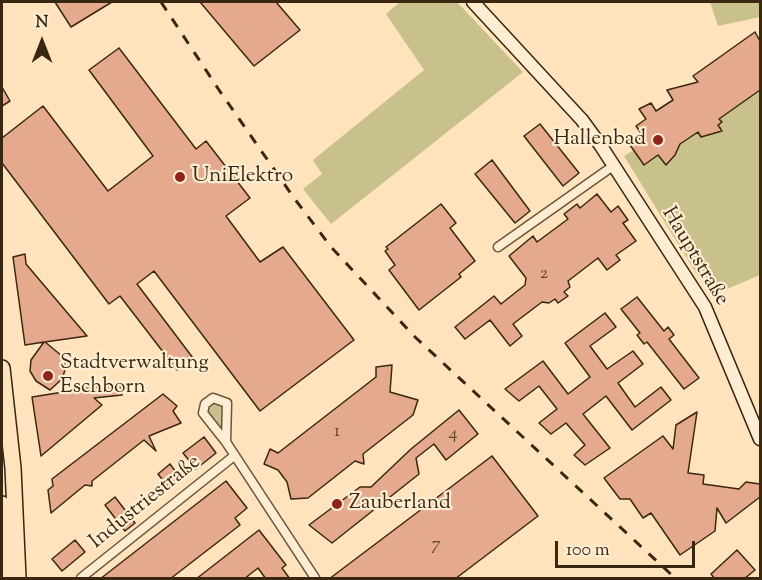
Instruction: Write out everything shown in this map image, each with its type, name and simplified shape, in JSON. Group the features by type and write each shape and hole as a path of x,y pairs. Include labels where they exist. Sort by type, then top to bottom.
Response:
{"highway":[{"path":"2,368 13,468 18,579"},
{"path":"2,504 5,579"}],"street":[{"name":"Hauptstraße","path":"473,2 588,126 705,307 760,439"},
{"path":"498,247 613,166"},
{"path":"226,442 227,403 213,398 205,404 203,413 226,442 315,579"},
{"name":"Industriestraße","path":"81,579 234,456"}],"shaded area":[{"path":"400,2 457,2 523,72 331,224 303,189 322,174 313,160 424,70 386,14"},
{"path":"710,2 760,2 760,17 718,26"},
{"path":"760,90 760,275 713,295 696,273 624,156 634,150 658,155 666,164 675,155 680,144 698,132 715,134 722,131 718,125 721,122 712,108 727,113"},
{"path":"214,404 223,407 224,432 208,414 209,408"}],"building":[{"path":"55,2 112,2 71,27"},
{"path":"200,2 276,2 300,30 254,66"},
{"path":"755,32 760,41 760,90 719,119 722,122 718,125 722,131 701,137 698,132 680,144 675,155 666,165 658,155 644,165 630,145 643,136 636,126 646,119 639,109 651,103 656,111 673,100 667,90 698,82 693,76"},
{"path":"119,48 196,149 206,141 250,198 226,216 260,262 283,247 354,340 260,411 154,271 137,284 193,358 177,370 120,296 109,304 2,163 2,138 43,106 108,191 153,156 89,70"},
{"path":"2,87 10,101 2,106"},
{"path":"540,124 579,173 563,186 524,136"},
{"path":"492,160 530,211 515,223 475,174"},
{"path":"597,194 611,212 618,206 628,220 623,223 636,241 616,255 620,260 607,270 598,258 568,281 570,287 564,292 568,296 558,303 555,299 549,303 542,302 513,324 522,336 510,346 490,320 465,339 455,327 494,296 501,304 525,285 526,278 509,256 533,236 537,242 568,219 564,214 577,204 580,208"},
{"path":"441,204 456,223 450,228 475,261 459,274 461,277 419,310 389,270 395,265 385,251 388,249 386,247"},
{"path":"25,254 26,264 87,336 45,342 62,356 66,367 62,379 50,390 36,381 30,371 31,360 44,342 25,345 13,257"},
{"path":"637,297 664,331 668,327 674,335 669,339 699,378 684,389 647,342 644,344 637,335 640,333 621,309"},
{"path":"605,313 616,327 590,346 607,369 633,351 643,364 618,383 635,407 661,387 671,400 632,430 606,396 583,414 610,448 585,465 574,455 585,445 566,423 551,434 539,423 557,409 539,386 519,401 505,389 543,361 568,394 590,377 565,343"},
{"path":"392,365 390,392 418,400 413,415 363,454 364,464 355,461 308,498 291,499 287,482 278,470 264,464 270,449 278,453 376,377 376,367"},
{"path":"120,383 122,395 94,398 102,405 41,456 32,397"},
{"path":"163,394 177,406 173,411 181,423 149,436 156,451 144,440 92,481 92,486 85,485 51,513 48,490 53,486 52,479"},
{"path":"459,410 478,434 446,460 434,444 416,458 419,474 332,543 309,525 360,487 371,487 411,449"},
{"path":"697,412 688,473 704,475 703,484 739,489 746,482 760,484 760,497 726,523 717,508 715,531 680,555 651,513 643,518 630,499 620,499 604,478 663,436 673,449 676,425"},
{"path":"204,437 216,453 196,469 183,453"},
{"path":"492,456 538,516 455,579 329,579"},
{"path":"170,464 181,479 169,488 158,474"},
{"path":"226,481 247,508 235,518 240,525 170,579 100,579"},
{"path":"115,497 135,523 125,531 105,505"},
{"path":"259,530 286,565 282,568 290,579 266,579 258,568 244,579 196,579"},
{"path":"75,540 85,552 62,571 52,559"},
{"path":"737,550 755,570 744,579 715,579 711,574"}],"railway":[{"path":"161,2 219,90 331,247 415,337 675,578"}],"place":[{"name":"Hallenbad","path":"658,140"},
{"name":"UniElektro","path":"180,177"},
{"name":"Stadtverwaltung Eschborn","path":"48,376"},
{"name":"Zauberland","path":"337,504"}]}
